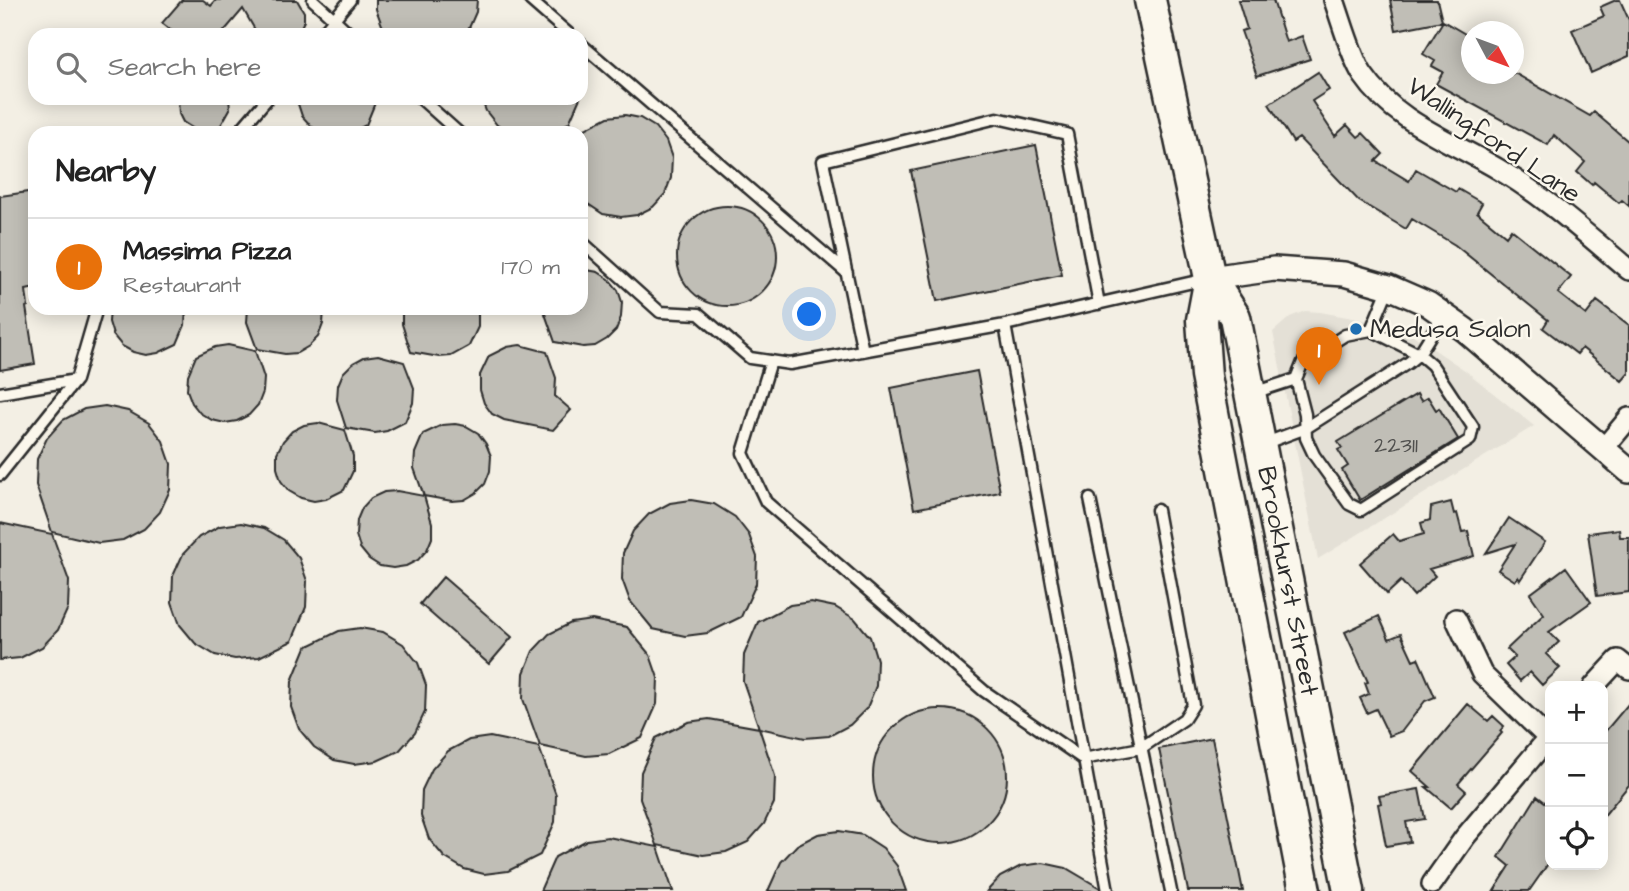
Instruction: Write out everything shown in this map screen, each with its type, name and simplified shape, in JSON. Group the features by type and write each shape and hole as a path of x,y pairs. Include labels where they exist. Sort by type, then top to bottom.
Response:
{"main road":[{"name":"Brookhurst Street","path":"1150,0 1210,278 1236,317 1349,891"},
{"name":"Brookhurst Street","path":"1210,278 1202,320 1206,376 1305,891"}],"street":[{"name":"Wallingford Lane","path":"1334,0 1362,74 1389,102 1421,128 1498,169 1549,203 1629,270"},
{"path":"1210,278 1274,270 1344,274 1389,287 1428,304 1465,330 1604,449 1627,463"},
{"path":"1604,449 1629,418"},
{"path":"1456,619 1482,674 1545,733"},
{"path":"1601,681 1623,664"},
{"path":"1432,884 1465,837 1545,742"}],"lane":[{"path":"313,0 344,28"},
{"path":"327,28 350,0"},
{"path":"530,0 562,28"},
{"path":"588,50 847,274"},
{"path":"244,126 262,105"},
{"path":"428,105 451,126"},
{"path":"863,351 823,161 997,118 1067,134 1098,304"},
{"path":"588,247 660,312 699,314 750,358 790,364 1004,325 1210,278"},
{"path":"1371,330 1389,287"},
{"path":"0,475 76,380 95,315"},
{"path":"1261,444 1306,428 1419,354 1443,315"},
{"path":"1004,325 1108,891"},
{"path":"1371,330 1419,354 1432,365 1473,427 1469,440 1361,510 1349,505 1314,455 1306,438 1296,379 1303,362 1345,335 1371,330"},
{"path":"771,361 743,453 766,502 984,691 1083,759 1141,748 1184,719 1193,705 1157,510"},
{"path":"1251,394 1296,379"},
{"path":"0,393 76,380"},
{"path":"1090,499 1171,891"}],"shaded area":[{"path":"1305,311 1401,327 1466,371 1534,426 1318,559 1273,332 1290,317"}],"building":[{"path":"182,0 203,0 211,6 216,0 297,0 304,12 300,28 254,28 243,9 227,28 168,28 162,23"},
{"path":"376,0 477,0 476,12 469,28 384,28 376,9"},
{"path":"1238,0 1273,0 1286,42 1302,36 1310,59 1257,76 1241,31 1247,29"},
{"path":"1390,0 1437,0 1442,21 1396,30"},
{"path":"1620,0 1629,20 1629,56 1591,73 1572,30 1604,16 1600,7"},
{"path":"1443,21 1461,32 1461,84 1524,84 1524,79 1590,116 1594,112 1629,142 1629,206 1622,200 1619,203 1577,172 1585,162 1554,135 1548,145 1436,84 1443,72 1432,66 1435,61 1423,54"},
{"path":"1318,72 1329,90 1312,101 1335,136 1347,125 1358,137 1363,133 1383,154 1376,161 1409,181 1416,169 1456,192 1458,189 1482,203 1477,212 1506,236 1511,229 1571,277 1558,293 1586,315 1597,301 1629,325 1629,373 1622,381 1582,348 1577,354 1543,328 1548,320 1455,245 1412,219 1406,229 1359,201 1299,138 1293,142 1269,104"},
{"path":"178,105 230,105 219,126 189,126 183,122"},
{"path":"298,105 374,105 364,126 311,126 302,116"},
{"path":"484,105 577,105 569,123 563,126 499,126"},
{"path":"625,115 640,118 655,127 666,141 672,158 671,178 665,194 653,207 637,215 621,217 603,214 588,204 588,127 608,117"},
{"path":"1036,145 1062,275 937,301 911,171"},
{"path":"28,192 26,307 35,364 0,370 0,196"},
{"path":"727,206 746,209 763,220 774,237 777,256 774,275 763,292 746,303 727,306 708,303 691,292 680,275 677,256 680,237 691,220 708,209"},
{"path":"588,270 598,272 609,279 618,290 622,302 621,317 616,330 595,346 583,347 555,342 545,315 588,315"},
{"path":"110,315 186,315 185,325 177,344 158,353 146,355 122,346 113,335"},
{"path":"248,315 324,315 318,337 297,353 285,354 257,349 247,322"},
{"path":"402,315 478,315 478,327 469,346 451,356 439,357 411,352 402,324"},
{"path":"228,345 255,351 264,378 258,405 249,415 225,423 200,413 187,390 188,375 196,356 215,347"},
{"path":"520,345 547,352 556,378 555,396 571,410 553,430 504,420 492,414 484,403 480,390 480,375 489,356 507,347"},
{"path":"378,355 404,362 414,388 413,403 405,422 387,431 375,433 346,428 337,400 338,385 343,373 364,357"},
{"path":"977,371 1000,492 914,509 891,388"},
{"path":"1417,394 1421,401 1428,397 1436,410 1439,408 1458,439 1360,500 1342,470 1348,466 1338,450 1342,448 1338,442"},
{"path":"105,406 128,411 149,423 163,441 171,464 170,490 160,512 144,529 123,540 99,543 52,532 36,485 37,459 47,438 63,420 84,409"},
{"path":"318,423 345,430 353,456 353,471 344,490 326,499 314,501 289,491 281,481 277,468 277,453 292,431 304,425"},
{"path":"442,425 466,426 478,433 486,444 491,456 490,471 485,484 464,500 452,501 424,496 414,468 415,453 423,434"},
{"path":"397,491 424,496 432,523 432,538 427,550 418,560 393,568 380,566 369,559 360,548 356,535 357,520 362,508 371,498 384,492"},
{"path":"691,500 714,504 735,517 749,535 757,557 756,584 741,617 708,633 685,636 653,629 630,601 622,579 623,553 633,531 649,514 670,503"},
{"path":"1451,502 1462,532 1468,531 1474,556 1429,569 1435,576 1414,596 1401,581 1387,594 1360,563 1393,534 1399,541 1424,534 1421,523 1430,520 1431,507"},
{"path":"1509,518 1545,542 1520,580 1518,577 1515,581 1498,570 1515,544 1486,553"},
{"path":"0,523 52,534 69,581 68,608 58,630 42,647 20,658 0,660"},
{"path":"241,523 264,528 284,540 299,558 307,581 306,607 292,641 259,657 235,659 215,655 195,643 180,625 172,602 173,576 183,554 199,537 220,526"},
{"path":"1619,529 1620,537 1629,537 1629,592 1597,596 1588,533"},
{"path":"1566,567 1591,602 1549,632 1559,642 1546,654 1560,668 1542,685 1530,672 1520,681 1506,665 1515,657 1507,649 1544,614 1530,594"},
{"path":"443,577 512,637 489,664 420,604"},
{"path":"811,602 835,607 855,619 870,637 877,660 876,686 867,708 850,725 829,736 805,738 759,728 743,681 744,655 758,622 790,605"},
{"path":"1379,616 1389,639 1401,634 1413,660 1418,658 1435,697 1425,701 1402,731 1389,736 1376,709 1367,713 1360,698 1369,694 1365,683 1368,682 1345,632"},
{"path":"592,620 627,627 650,655 658,678 657,704 642,738 609,754 586,756 540,746 523,699 524,673 533,651 549,634 571,623"},
{"path":"360,628 383,632 403,644 418,663 426,685 425,712 415,733 399,751 377,761 354,764 334,760 314,747 299,729 291,707 292,681 306,647 339,631"},
{"path":"1629,703 1629,785 1608,811 1608,744 1608,728"},
{"path":"1468,704 1488,721 1493,716 1504,726 1500,731 1502,733 1458,784 1466,791 1451,808 1412,771"},
{"path":"940,709 966,714 988,728 1002,750 1007,776 1002,802 988,824 966,838 940,843 914,838 892,824 878,802 873,776 878,750 892,728 914,714"},
{"path":"709,719 759,728 775,776 774,803 764,824 748,842 726,852 703,855 657,845 640,798 641,772 656,738 688,722"},
{"path":"490,737 539,747 556,795 555,822 540,855 508,871 484,874 464,869 444,857 429,839 421,816 422,790 432,769 448,751 469,740"},
{"path":"1212,738 1243,891 1188,891 1159,749"},
{"path":"1419,789 1425,819 1406,822 1410,842 1386,846 1379,796"},
{"path":"1537,796 1545,802 1545,868 1529,891 1494,891 1510,866 1499,857"},
{"path":"839,831 863,835 883,848 897,866 906,891 768,891 781,862 797,845 818,834"},
{"path":"608,837 658,847 673,891 540,891 555,857 587,840"},
{"path":"1043,863 1066,868 1100,888 1100,891 987,891 1000,877 1021,866"}],"place":[{"name":"Medusa Salon","path":"1356,329"},
{"name":"Massima Pizza","path":"1319,385"}]}
